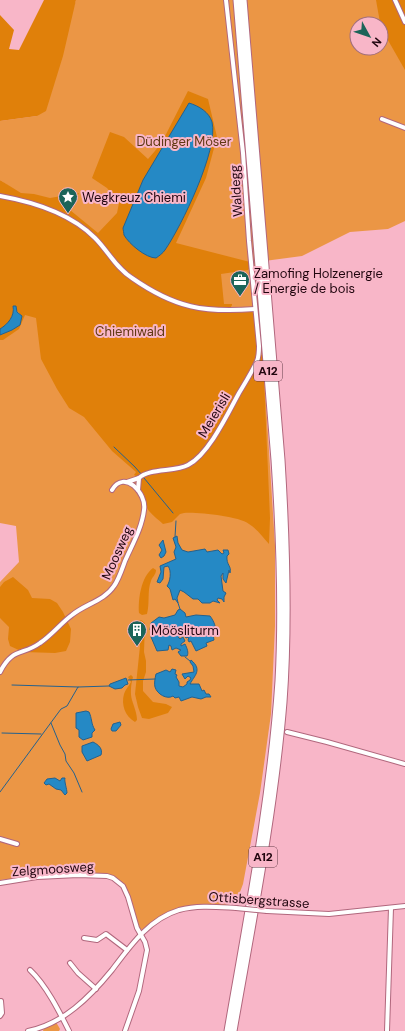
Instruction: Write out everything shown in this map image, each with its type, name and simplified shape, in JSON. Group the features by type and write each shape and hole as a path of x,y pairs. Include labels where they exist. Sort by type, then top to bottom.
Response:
{"highway":[{"name":"A12","path":"228,1031 268,792 277,701 281,617 280,533 275,460 238,0"},
{"name":"A12","path":"233,1031 262,869 277,765 284,681 287,610 281,460 243,0"}],"street":[{"name":"Waldegg","path":"226,0 243,153 255,309"},
{"path":"395,0 405,22"},
{"path":"382,118 405,128"},
{"path":"0,196 35,204 69,218 93,236 115,263 132,278 174,302 200,309 211,310 255,309"},
{"name":"Meierisli","path":"139,478 144,474 177,468 193,462 210,442 227,417 257,360 259,346 255,309"},
{"path":"112,490 114,485 119,482 127,482 139,478 138,490"},
{"path":"127,482 138,490"},
{"name":"Moosweg","path":"0,672 4,663 10,657 40,643 68,617 102,598 114,586 138,534 144,514 144,502 138,490"},
{"path":"287,732 405,764"},
{"path":"0,839 18,844"},
{"name":"Zelgmoosweg","path":"0,883 78,874 107,876 119,882 126,891 140,935 146,946 146,956 139,990 125,1031"},
{"name":"Ottisbergstrasse","path":"29,1031 62,1017 81,1003 96,989 140,935 158,920 178,911 199,907 328,914 405,906"},
{"path":"387,1031 391,908"},
{"path":"84,938 97,940 106,934 127,950"},
{"path":"70,963 78,973 96,989"},
{"path":"30,970 37,977 69,1031"},
{"path":"0,1016 2,1013 1,1001"}],"green space":[{"path":"44,0 76,0 63,56 46,111 37,116 0,121 0,15 14,30 9,49 19,50"},
{"name":"Düdinger Möser","path":"76,0 392,0 405,30 405,221 388,229 350,232 302,256 257,262 275,545 275,626 271,714 260,793 243,884 240,892 231,904 168,912 141,930 138,927 128,891 122,883 113,876 95,873 70,873 0,880 0,582 19,562 16,526 0,523 0,219 13,189 0,180 0,121 37,116"},
{"path":"376,0 405,0 405,70 389,42 389,16 379,16"},
{"name":"Chiemiwald","path":"188,91 208,99 217,137 206,178 176,243 250,262 250,268 248,270 221,274 224,304 232,305 230,309 221,309 221,313 254,313 257,355 263,355 270,518 269,544 249,524 244,521 227,517 199,513 184,513 180,514 172,522 163,524 151,513 144,503 138,477 134,475 136,472 112,451 84,417 69,408 57,389 41,359 36,318 25,315 19,329 3,340 0,340 0,335 14,329 22,318 13,306 12,316 6,325 0,329 0,180 21,193 34,194 50,198 79,193 70,210 98,233 117,213 119,203 107,188 92,178 110,132 124,137 148,159 161,144"},
{"path":"153,568 156,572 150,585 147,614 142,615 139,613 141,589 146,577"},
{"path":"13,577 28,590 32,598 50,599 57,603 71,629 70,642 66,651 55,653 23,652 10,646 8,639 9,627 0,618 0,587 4,582"},
{"path":"137,620 141,620 145,623 144,652 146,672 143,681 143,691 153,702 166,704 172,707 168,713 149,719 142,718 135,694 140,646"},
{"path":"131,675 133,677 131,697 137,717 135,722 126,713 123,702 125,692 131,682 128,677"},
{"path":"56,1022 60,1029 59,1031 43,1031 44,1028"}],"water":[{"path":"189,103 203,110 211,118 213,134 210,150 189,207 172,239 164,251 156,258 147,256 138,250 124,235 123,228 143,180"},
{"path":"13,306 16,306 17,312 22,316 20,325 0,335 0,329 6,325 12,316"},
{"path":"177,536 178,543 182,550 188,552 205,549 207,552 218,550 222,554 224,553 223,550 228,550 229,554 227,556 227,561 230,573 229,570 226,583 223,579 223,573 221,576 223,591 226,593 224,602 222,599 218,598 217,600 220,603 213,601 210,603 202,603 198,599 193,599 180,590 177,598 178,603 175,599 173,600 170,589 167,586 170,576 168,566 164,567 163,579 160,583 157,582 161,572 160,566 176,559 174,552 176,547 173,538"},
{"path":"163,540 166,552 161,558 159,555 162,550 159,545"},
{"path":"180,609 185,613 186,617 196,615 210,616 216,629 216,633 213,634 214,640 206,643 207,646 196,651 191,641 189,642 188,640 189,637 186,638 182,632 182,636 178,637 180,639 183,637 185,641 181,644 181,646 185,644 188,652 187,656 181,656 178,652 181,650 176,648 172,650 171,646 169,645 168,650 157,651 151,637 152,633 158,631 150,630 151,623 159,617 164,618 175,615"},
{"path":"191,660 195,664 197,670 190,684 199,684 202,691 204,690 206,694 209,694 211,697 201,699 192,697 181,701 179,697 175,698 173,696 162,696 156,690 156,674 166,670 170,672 172,669 176,670 175,674 177,675 176,677 179,682 179,686 183,687 191,678 188,676 185,679 182,674 194,672 193,666 190,662"},
{"path":"126,678 128,684 122,688 115,689 109,686 110,684"},
{"path":"86,711 89,712 91,716 95,730 92,733 92,737 83,740 79,737 79,730 76,728 76,713"},
{"path":"120,722 121,725 116,731 112,731 111,729 113,724"},
{"path":"93,742 100,747 101,755 87,761 82,752 82,746"},
{"path":"55,778 60,781 62,778 65,778 67,793 65,795 61,790 44,783 47,779"}],"waterway":[{"path":"114,447 142,475"},
{"path":"144,478 173,513"},
{"path":"175,537 176,521"},
{"path":"178,603 180,609"},
{"path":"185,657 190,661"},
{"path":"128,680 155,679"},
{"path":"12,685 78,687"},
{"path":"0,792 61,709 67,706 78,687 109,686"},
{"path":"51,723 65,754 66,761 74,773 82,792"},
{"path":"2,733 41,734"}],"place":[{"name":"Wegkreuz Chiemi","path":"68,214"},
{"name":"Zamofing Holzenergie / Energie de bois","path":"240,297"},
{"name":"Möösliturm","path":"137,647"}]}
